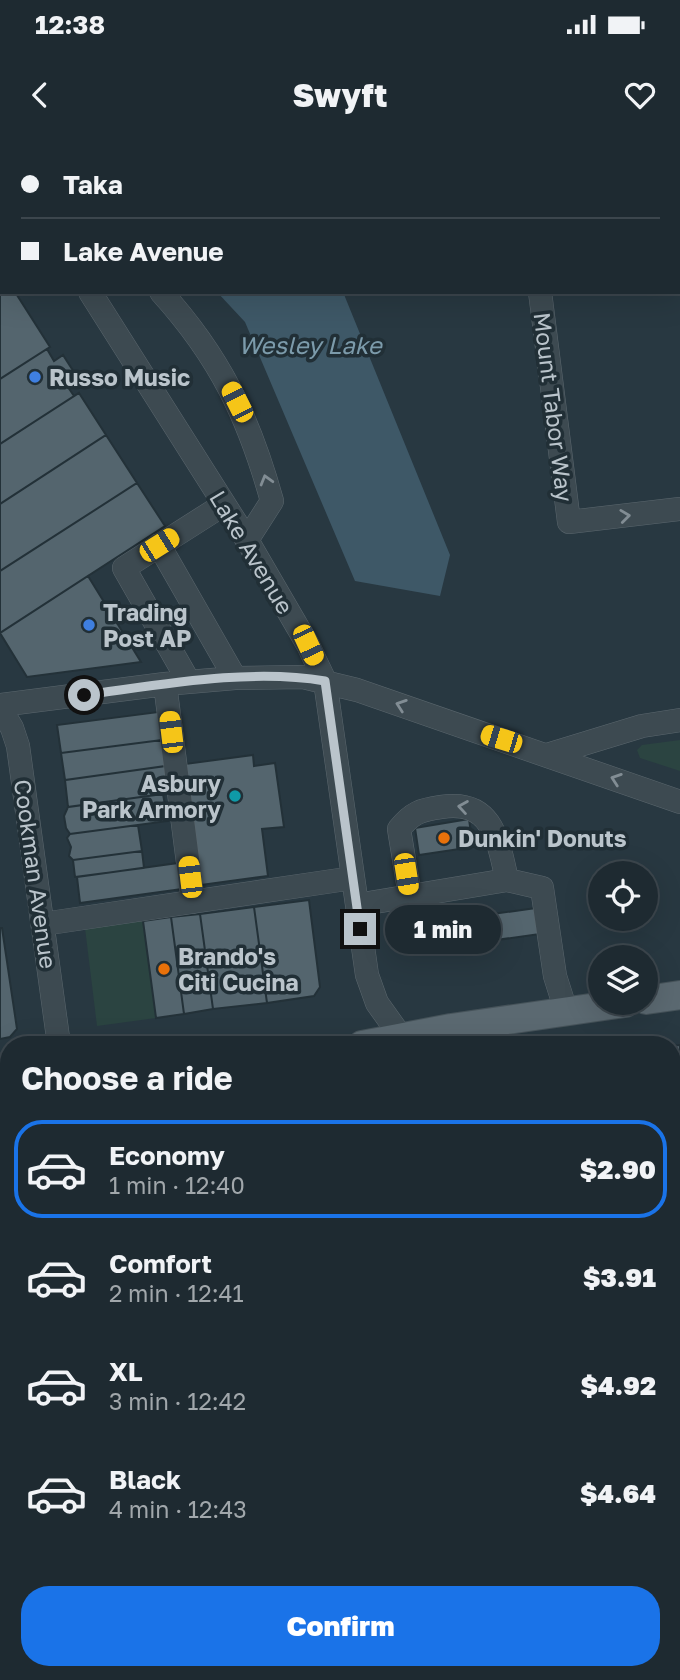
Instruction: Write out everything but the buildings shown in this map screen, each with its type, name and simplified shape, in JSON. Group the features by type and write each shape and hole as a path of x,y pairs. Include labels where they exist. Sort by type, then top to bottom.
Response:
{"main road":[{"path":"658,998 680,995"},
{"path":"431,1036 588,1008"}],"street":[{"name":"Lake Avenue","path":"91,294 247,540 308,645 325,681 367,975 377,1003 400,1036"},
{"path":"163,294 186,320 225,379 249,426 272,501 247,540"},
{"name":"Mount Tabor Way","path":"540,294 569,522 680,509"},
{"path":"189,682 124,568 223,505"},
{"path":"159,545 235,678"},
{"path":"0,707 165,684 235,678 303,677 325,681 680,802"},
{"path":"165,684 193,902"},
{"name":"Cookman Avenue","path":"0,707 12,727 18,746 58,1036"},
{"path":"547,755 642,726 680,720"},
{"path":"410,896 399,829 410,816 428,809 459,804 477,810 498,840 507,880"},
{"path":"43,924 353,878"},
{"path":"357,905 507,880 542,888 555,976 566,1011"}],"green space":[{"path":"680,740 680,771 640,758 637,750 642,745"},
{"path":"143,921 156,1018 97,1026 85,928"}],"water":[{"name":"Wesley Lake","path":"219,294 344,294 450,555 440,596 355,581 245,322"}],"place":[{"name":"Russo Music","path":"35,377"},
{"name":"Trading Post AP","path":"89,625"},
{"name":"Asbury Park Armory","path":"235,796"},
{"name":"Dunkin' Donuts","path":"444,838"},
{"name":"Brando's Citi Cucina","path":"164,969"}],"route":[{"path":"84,695 235,678 303,677 325,681 360,929"}]}
